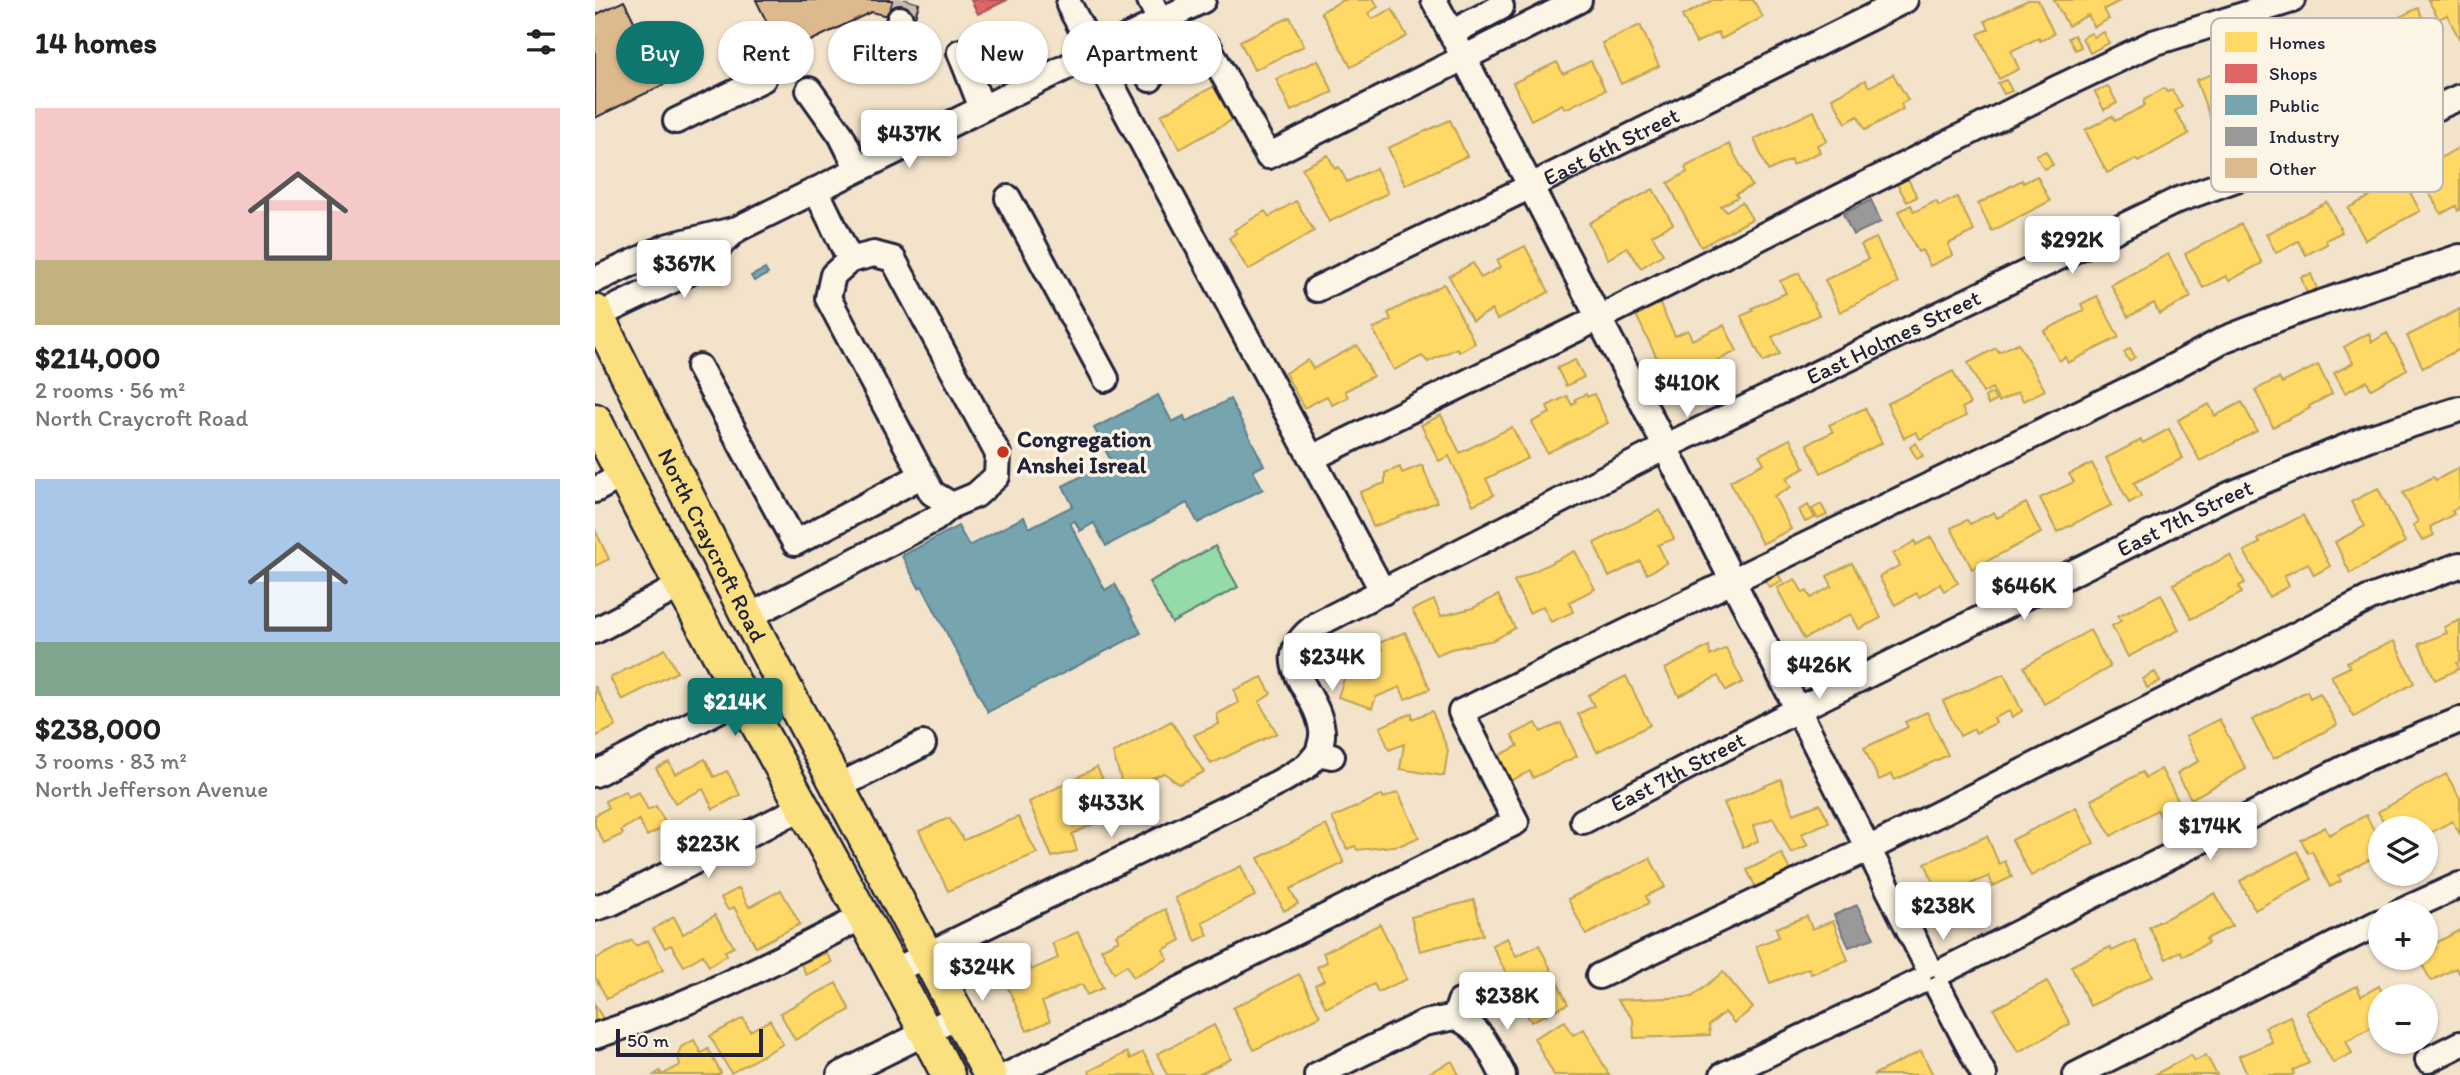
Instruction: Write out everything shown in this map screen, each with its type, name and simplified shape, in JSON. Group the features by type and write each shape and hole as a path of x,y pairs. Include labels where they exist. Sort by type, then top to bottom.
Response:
{"main road":[{"name":"North Craycroft Road","path":"596,314 748,617 990,1075"},
{"name":"North Craycroft Road","path":"595,420 680,586 864,916 948,1075"}],"street":[{"path":"1155,10 1203,0"},
{"path":"1434,0 1666,447 1984,1075"},
{"path":"1222,72 1268,156 1579,0"},
{"name":"East 6th Street","path":"1317,289 1905,0"},
{"path":"2234,18 2292,0"},
{"path":"1069,5 1078,21"},
{"path":"1451,33 1501,7"},
{"path":"1312,458 2048,93 2153,43 2211,25"},
{"path":"595,281 669,246 737,229 1062,69"},
{"path":"676,121 753,84"},
{"path":"973,84 982,108"},
{"path":"1113,84 1383,592"},
{"path":"810,90 841,135 858,169"},
{"name":"East Holmes Street","path":"2443,105 2460,97"},
{"name":"East Holmes Street","path":"927,955 1278,783 1325,755 1318,715 1295,669 1295,648 1304,634 1318,624 1666,447 2178,200 2211,188"},
{"path":"816,190 850,260"},
{"path":"1008,198 1106,379"},
{"path":"596,314 688,273 737,229"},
{"path":"748,617 935,519 952,505 976,495 997,476 998,454 893,259 874,254 850,260 832,275 828,298 932,493 952,505"},
{"path":"1008,1075 1516,822 1461,712 2152,378 2225,339 2303,309 2460,257"},
{"path":"699,367 795,543 923,475"},
{"name":"East 7th Street","path":"1583,821 1797,709 2229,495 2368,439 2460,409"},
{"path":"595,490 623,475"},
{"path":"1599,976 1868,849 2370,598 2460,565"},
{"path":"595,631 680,586"},
{"path":"595,774 742,698"},
{"path":"1723,1075 1933,977 2359,761 2460,719"},
{"path":"837,787 923,744"},
{"path":"595,908 611,903 803,807"},
{"path":"2427,900 2460,885"},
{"path":"595,1036 654,1016 756,972 864,916"},
{"path":"2076,1075 2368,928"},
{"path":"894,971 927,955"},
{"path":"1317,1075 1458,1009 1479,1032 1503,1075"},
{"path":"840,1075 959,1016"},
{"path":"2428,1060 2460,1044"}],"green space":[{"path":"1215,546 1238,587 1172,623 1149,582"}],"building: Homes":[{"path":"1343,0 1374,0 1378,7 1368,13 1372,19 1392,9 1407,36 1351,67 1321,12"},
{"path":"1713,0 1753,0 1763,17 1721,39 1718,32 1696,43 1682,16"},
{"path":"2028,0 2038,0 2054,34 2011,51 2019,69 1999,79 1978,34 1989,29 1985,21"},
{"path":"2054,0 2122,0 2104,9 2109,19 2094,27 2088,15 2068,26"},
{"path":"2428,0 2460,0 2460,40 2447,15 2438,18"},
{"path":"2418,8 2423,18 2397,18"},
{"path":"1290,17 1304,46 1254,70 1240,41"},
{"path":"1640,25 1659,66 1621,84 1602,43"},
{"path":"2104,32 2109,43 2090,53 2082,38 2091,33 2094,37"},
{"path":"2074,35 2081,47 2075,50 2068,38"},
{"path":"1318,60 1333,92 1291,111 1276,79"},
{"path":"1591,61 1605,90 1565,109 1562,104 1531,120 1513,83 1557,62 1563,74"},
{"path":"1893,74 1908,100 1901,104 1903,109 1865,130 1858,116 1846,123 1832,98 1865,80 1869,87"},
{"path":"2211,74 2211,120 2196,80"},
{"path":"2006,80 2012,91 2004,94 1998,83"},
{"path":"1218,84 1237,117 1180,149 1161,115"},
{"path":"2108,86 2117,103 2104,110 2095,92"},
{"path":"2164,88 2167,92 2172,90 2182,107 2175,111 2189,134 2138,162 2136,159 2107,173 2085,130 2112,116 2115,121 2144,106 2144,100"},
{"path":"1814,111 1827,141 1817,145 1820,152 1792,165 1791,160 1768,171 1754,139"},
{"path":"1450,120 1467,156 1405,185 1388,148"},
{"path":"1729,144 1752,186 1721,206 1726,211 1742,202 1752,219 1701,247 1668,183 1687,172 1685,167"},
{"path":"2460,147 2460,209 2458,211 2456,206 2441,214 2429,192 2443,192 2443,156"},
{"path":"2046,151 2053,165 2044,169 2036,155"},
{"path":"1328,155 1335,169 1339,167 1347,182 1376,168 1388,193 1329,222 1302,168"},
{"path":"2037,176 2050,201 1992,231 1978,204 2022,180 2023,183"},
{"path":"1908,179 1917,197 1907,202 1897,184"},
{"path":"1653,189 1673,224 1652,235 1663,254 1641,268 1627,247 1608,259 1589,223"},
{"path":"2378,192 2410,192 2420,211 2365,240 2348,208"},
{"path":"1957,197 1974,231 1948,244 1953,255 1930,266 1922,250 1918,252 1898,212 1911,205 1914,212 1936,201 1939,206"},
{"path":"1296,201 1314,231 1248,270 1229,238 1236,233 1234,230 1265,211 1269,217"},
{"path":"2327,202 2342,232 2306,255 2298,241 2276,253 2266,234"},
{"path":"2241,224 2262,263 2229,281 2226,276 2203,288 2185,254"},
{"path":"1876,238 1898,283 1840,312 1825,280 1868,259 1861,245"},
{"path":"1525,246 1549,292 1497,320 1492,310 1472,321 1449,276 1473,263 1481,278 1501,267 1497,260"},
{"path":"2168,254 2191,297 2159,314 2154,303 2128,317 2111,285"},
{"path":"1799,273 1819,315 1772,337 1780,354 1763,362 1741,316 1753,311 1752,308 1786,293 1780,281"},
{"path":"2311,274 2317,289 2307,293 2301,277"},
{"path":"1444,284 1475,343 1459,352 1457,348 1428,362 1422,356 1394,370 1373,329 1391,320 1388,313"},
{"path":"2097,296 2119,337 2068,363 2065,357 2059,361 2044,331 2084,310 2081,304"},
{"path":"1659,302 1675,336 1688,330 1692,340 1724,325 1737,351 1712,363 1714,368 1672,389 1635,313"},
{"path":"2460,309 2460,349 2423,368 2407,336"},
{"path":"2369,333 2372,342 2387,333 2407,369 2371,389 2367,381 2345,393 2334,373 2353,363 2344,347"},
{"path":"2018,343 2045,390 2023,401 2018,392 1999,402 1992,388 1983,393 1968,363 1996,348 1999,352"},
{"path":"1357,345 1373,376 1345,391 1348,397 1332,405 1327,396 1304,408 1285,373 1308,360 1313,369"},
{"path":"2130,348 2135,357 2129,361 2124,352"},
{"path":"1575,360 1584,377 1566,386 1557,368"},
{"path":"2318,365 2332,394 2273,427 2255,390 2279,378 2282,383"},
{"path":"1953,371 1970,404 1962,408 1966,416 1920,439 1916,432 1904,438 1887,404"},
{"path":"1992,393 1996,401 1988,405 1985,397"},
{"path":"1586,394 1587,397 1594,394 1608,423 1547,453 1532,422 1550,413 1547,406 1567,396 1572,405 1576,402 1575,399"},
{"path":"2242,402 2257,431 2200,461 2178,420 2209,404 2215,416"},
{"path":"1865,408 1882,443 1821,473 1807,444 1833,432 1829,425"},
{"path":"1441,415 1460,453 1512,427 1528,458 1486,479 1494,495 1473,505 1449,456 1439,461 1421,425"},
{"path":"2169,429 2183,458 2134,483 2141,496 2129,503 2106,458"},
{"path":"1790,439 1805,468 1786,478 1791,487 1774,496 1791,529 1762,544 1730,481 1764,463 1759,455"},
{"path":"1916,443 1923,456 1917,459 1910,447"},
{"path":"2092,463 2112,505 2057,532 2040,498 2074,482 2069,474"},
{"path":"1422,465 1437,502 1373,527 1360,492 1385,483 1385,473 1400,467 1402,473"},
{"path":"2459,468 2460,506 2452,511 2454,514 2430,527 2434,535 2422,541 2413,525 2418,522 2403,493 2433,477 2436,480"},
{"path":"2378,488 2405,542 2350,573 2335,542 2365,526 2351,502"},
{"path":"2026,503 2041,533 1972,569 1951,528 1967,520 1970,524 1994,512 1997,518"},
{"path":"1821,504 1827,515 1818,519 1812,509"},
{"path":"1808,505 1815,518 1805,522 1799,510"},
{"path":"1660,510 1674,539 1658,545 1667,563 1647,574 1640,561 1609,577 1594,543"},
{"path":"2303,515 2330,566 2314,575 2308,563 2284,576 2289,586 2269,597 2244,551 2260,543 2258,539"},
{"path":"595,530 609,559 595,566"},
{"path":"1931,537 1958,583 1944,591 1940,584 1919,597 1917,593 1895,605 1879,577 1900,565 1893,554 1915,541 1916,545"},
{"path":"1575,551 1595,589 1569,602 1573,612 1551,622 1543,606 1529,613 1514,581"},
{"path":"2230,555 2245,583 2239,586 2242,593 2191,619 2173,584"},
{"path":"1852,563 1881,618 1859,629 1851,614 1804,639 1777,588 1795,579 1803,593 1807,591 1811,598 1832,586 1827,576"},
{"path":"1776,570 1782,581 1769,587 1763,576"},
{"path":"2161,594 2179,630 2128,657 2112,626 2121,621 2118,616"},
{"path":"1498,595 1515,628 1494,640 1436,655 1412,610 1434,600 1441,616 1473,608"},
{"path":"2460,620 2460,662 2457,663 2459,669 2435,680 2419,644 2447,633 2444,627"},
{"path":"2090,630 2110,667 2044,704 2024,667"},
{"path":"1405,632 1430,689 1405,699 1400,687 1376,697 1372,708 1338,697 1354,649 1371,655 1382,650 1379,643"},
{"path":"2394,641 2414,683 2354,717 2331,676 2350,667 2347,662"},
{"path":"1709,646 1710,656 1726,648 1743,682 1726,691 1718,676 1679,696 1665,669"},
{"path":"665,649 677,672 622,700 610,678"},
{"path":"2155,672 2160,681 2147,688 2143,679"},
{"path":"2004,674 2022,711 2012,717 2009,711 1994,718 1996,723 1976,733 1974,729 1960,736 1943,701"},
{"path":"1626,676 1650,725 1597,752 1578,714 1594,706 1588,695"},
{"path":"1262,677 1271,694 1259,702 1277,733 1211,764 1194,735 1219,724 1217,714 1238,703 1234,690"},
{"path":"595,686 616,726 595,737"},
{"path":"2307,691 2310,698 2320,693 2337,725 2273,759 2252,720"},
{"path":"1432,711 1448,750 1444,776 1400,769 1404,744 1389,750 1380,727 1412,713 1412,719"},
{"path":"1927,712 1948,755 1895,780 1892,774 1879,780 1864,748 1908,727 1905,722"},
{"path":"2219,719 2246,769 2191,799 2177,773 2199,761 2186,736"},
{"path":"1171,721 1204,772 1179,784 1164,773 1124,790 1113,753"},
{"path":"1536,723 1541,732 1561,723 1577,756 1533,778 1530,771 1510,781 1498,756 1518,746 1512,735"},
{"path":"705,759 714,777 727,771 740,795 713,809 703,789 675,803 656,768 669,762 675,774"},
{"path":"1097,767 1118,813 1072,834 1077,851 1052,857 1029,802"},
{"path":"2161,769 2184,811 2164,822 2157,810 2111,836 2091,800 2142,772 2146,778"},
{"path":"2446,774 2460,798 2460,834 2452,821 2438,829 2438,816 2380,816 2378,812"},
{"path":"1781,779 1793,814 1820,804 1829,822 1801,834 1808,845 1791,853 1773,818 1753,826 1758,841 1743,847 1724,803"},
{"path":"625,791 628,797 639,792 648,810 656,806 667,826 647,836 639,820 621,830 623,834 604,843 595,826 595,815 608,808 605,801"},
{"path":"1398,792 1419,837 1401,845 1357,850 1355,846 1347,849 1332,818 1382,795 1384,798"},
{"path":"2076,807 2094,843 2031,876 2012,840"},
{"path":"2366,815 2368,819 2368,860 2338,876 2341,881 2330,887 2312,851 2308,853 2301,840 2325,827 2329,835"},
{"path":"1018,817 1037,853 948,891 919,831 949,818 964,840"},
{"path":"1326,825 1344,863 1290,889 1298,904 1284,911 1258,858"},
{"path":"1987,836 1999,864 2005,861 2012,877 1993,886 1989,876 1940,897 1925,863"},
{"path":"2297,851 2312,879 2255,910 2240,881"},
{"path":"1781,853 1790,870 1756,888 1747,870"},
{"path":"1650,858 1665,887 1646,896 1649,903 1586,935 1568,899"},
{"path":"1241,866 1255,896 1202,922 1208,935 1196,941 1175,898"},
{"path":"739,888 749,907 781,890 800,924 756,947 734,907 728,910 721,898"},
{"path":"2215,893 2232,926 2206,939 2208,943 2183,956 2180,951 2166,959 2149,927"},
{"path":"1474,900 1483,935 1420,951 1411,917"},
{"path":"1165,909 1181,940 1163,950 1168,959 1133,977 1127,965 1114,973 1101,949 1119,940 1116,935"},
{"path":"715,915 734,947 725,951 727,955 709,966 703,955 684,966 671,945 665,948 653,929 674,917 683,934"},
{"path":"1807,916 1812,929 1833,921 1848,960 1811,974 1809,968 1770,983 1756,946 1779,937 1776,928"},
{"path":"1380,924 1407,979 1378,992 1374,984 1326,1008 1315,985 1324,980 1317,967 1327,962 1323,953"},
{"path":"2460,930 2460,974 2456,968 2431,981 2425,970 2438,970 2438,942"},
{"path":"1078,932 1103,988 1087,995 1082,984 1042,1002 1050,1021 1027,1031 995,958 1021,946 1031,970 1058,958 1052,943"},
{"path":"1507,938 1516,956 1539,945 1568,1004 1531,1022 1519,999 1530,994 1520,975 1510,981 1492,945"},
{"path":"632,940 636,946 648,940 663,970 607,999 595,977 595,959"},
{"path":"2135,940 2153,976 2090,1006 2071,966 2110,947 2112,951"},
{"path":"826,953 832,962 806,975 801,964"},
{"path":"1723,972 1753,1008 1734,1023 1725,1012 1709,1025 1710,1035 1634,1038 1633,1019 1617,1000 1692,997"},
{"path":"1299,974 1320,1016 1254,1050 1233,1008"},
{"path":"2047,981 2070,1024 2018,1052 1994,1009"},
{"path":"836,983 850,1010 795,1040 780,1013"},
{"path":"2357,986 2361,996 2368,992 2368,1029 2346,1041 2352,1053 2333,1063 2306,1012"},
{"path":"595,1005 605,1022 595,1028"},
{"path":"2290,1016 2309,1063 2293,1070 2294,1074 2291,1075 2247,1075 2239,1056 2272,1042 2265,1027"},
{"path":"743,1018 750,1031 770,1020 783,1044 731,1073 710,1036"},
{"path":"1565,1021 1573,1035 1584,1029 1609,1075 1554,1075 1534,1038"},
{"path":"1214,1025 1231,1059 1198,1075 1167,1075 1157,1054"},
{"path":"694,1040 701,1053 708,1049 721,1073 718,1075 662,1075 680,1065 678,1055 681,1047"},
{"path":"1921,1051 1933,1075 1873,1075"},
{"path":"1127,1052 1130,1059 1143,1052 1155,1075 1090,1075 1089,1071"},
{"path":"2191,1055 2195,1061 2206,1055 2217,1075 2154,1075"},
{"path":"1452,1061 1459,1075 1425,1075"}],"building: Shops":[{"path":"971,0 1007,0 978,14"}],"building: Public":[{"path":"765,269 768,274 754,281 751,276"},
{"path":"1158,395 1172,422 1184,416 1186,422 1230,399 1264,465 1253,471 1263,489 1198,523 1187,503 1106,546 1094,523 1080,531 1075,521 1070,523 1105,590 1115,584 1141,633 988,712 922,586 919,588 902,556 958,526 969,546 1024,517 1029,528 1073,506 1063,486 1111,461 1094,428"}],"building: Industry":[{"path":"1871,200 1881,222 1853,235 1843,214"},
{"path":"1857,905 1874,938 1849,947 1834,915"}],"building: Other":[{"path":"756,0 893,0 888,16 871,12 852,21 828,21 828,33 814,39 814,21 766,21"},
{"path":"893,0 919,4 914,21 888,15"},
{"path":"624,1 634,21 616,21 616,84 665,84 595,118 595,15"}],"tunnel":[{"path":"900,19 906,0"}],"place":[{"name":"Congregation Anshei Isreal","path":"1003,452"}]}
